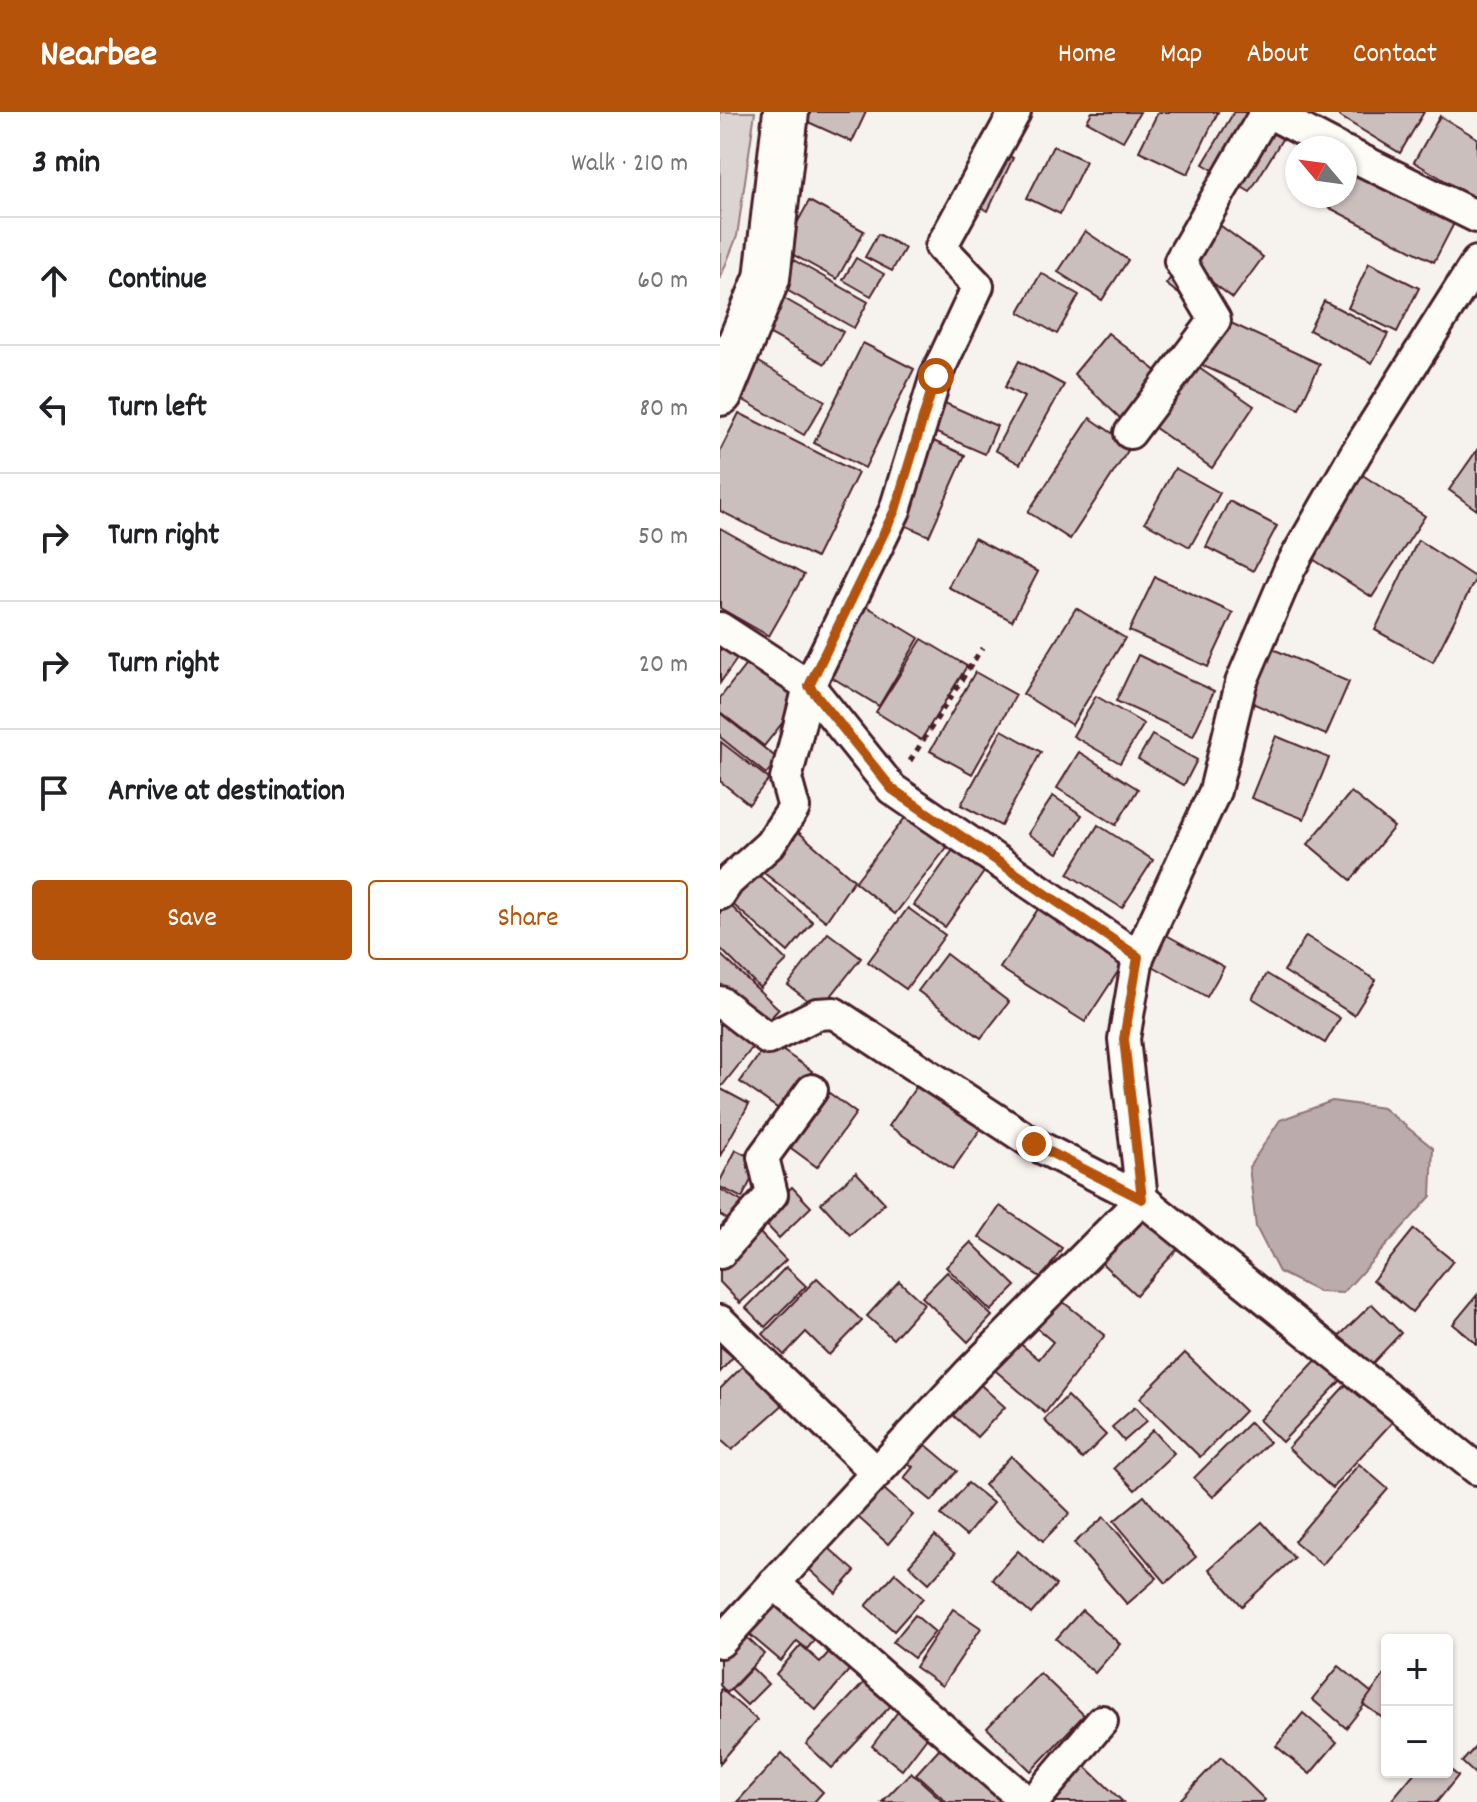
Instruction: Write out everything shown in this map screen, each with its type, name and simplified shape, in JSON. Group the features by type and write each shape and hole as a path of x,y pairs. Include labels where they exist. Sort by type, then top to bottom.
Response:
{"main road":[{"path":"720,393 767,278 786,112"}],"street":[{"path":"720,894 728,882 770,844 794,808 786,779 809,686 895,510 936,376 978,286 941,247 1015,112"},
{"path":"1130,433 1215,320 1180,261 1267,112 1314,136"},
{"path":"1357,158 1477,217"},
{"path":"1142,1199 1124,1039 1138,957 1215,791 1241,683 1290,568 1356,453 1477,262"},
{"path":"720,628 809,686 892,789 1138,957"},
{"path":"720,1002 768,1039 817,1014 834,1013 1034,1144 1142,1199 1477,1469"},
{"path":"720,1253 772,1194 763,1157 812,1090"},
{"path":"720,1642 969,1373 1142,1199"},
{"path":"720,1321 876,1472"},
{"path":"774,1583 1030,1802 1102,1721"}],"path":[{"path":"892,789 982,648"}],"shaded area":[{"path":"720,112 755,112 737,236 720,279"},
{"path":"1332,1101 1383,1108 1433,1148 1431,1196 1343,1293 1319,1292 1279,1272 1256,1227 1249,1167 1280,1120"}],"building":[{"path":"795,112 866,112 852,142 795,116"},
{"path":"1092,112 1140,112 1123,141 1087,121"},
{"path":"1158,112 1218,112 1188,174 1139,151"},
{"path":"1234,112 1290,112 1296,116 1250,192 1203,164"},
{"path":"1342,112 1424,112 1400,153 1339,116"},
{"path":"1440,116 1477,138 1477,193 1474,198 1414,162"},
{"path":"980,142 1013,158 988,211 955,194"},
{"path":"1053,146 1086,161 1060,214 1027,198"},
{"path":"1357,149 1464,204 1434,262 1330,208 1357,208"},
{"path":"809,201 864,231 837,279 783,249"},
{"path":"1213,220 1263,257 1233,298 1205,277 1188,301 1166,284"},
{"path":"1085,231 1128,260 1102,300 1058,272"},
{"path":"878,234 905,248 892,271 865,257"},
{"path":"790,258 868,302 854,328 776,284"},
{"path":"856,258 884,274 871,296 843,280"},
{"path":"1369,263 1419,288 1397,332 1348,308"},
{"path":"1041,273 1079,295 1057,334 1019,312"},
{"path":"771,291 843,332 825,364 752,324"},
{"path":"1324,301 1388,334 1372,363 1309,330"},
{"path":"1220,318 1320,364 1299,409 1199,364"},
{"path":"1108,333 1159,373 1121,419 1074,374"},
{"path":"863,343 914,369 865,468 814,443"},
{"path":"754,359 825,401 804,435 733,394"},
{"path":"1019,361 1064,385 1020,464 995,450 1024,397 1005,387"},
{"path":"1196,366 1254,406 1212,468 1154,427"},
{"path":"922,393 997,426 985,454 909,421"},
{"path":"739,413 858,473 816,558 720,511 720,451"},
{"path":"1090,418 1131,446 1070,539 1028,512"},
{"path":"929,439 965,455 929,536 893,520"},
{"path":"1477,450 1477,510 1449,490"},
{"path":"1175,468 1220,493 1190,547 1145,522"},
{"path":"1358,472 1425,516 1372,597 1305,554"},
{"path":"1229,501 1277,526 1253,571 1206,547"},
{"path":"720,528 804,575 769,636 720,608"},
{"path":"974,538 1038,572 1012,621 948,587"},
{"path":"1418,540 1476,578 1433,662 1375,630"},
{"path":"1155,577 1233,613 1208,667 1129,631"},
{"path":"861,603 919,638 879,706 820,670"},
{"path":"1076,608 1125,638 1072,725 1023,694"},
{"path":"720,638 741,653 720,683"},
{"path":"922,639 967,666 921,740 876,712"},
{"path":"1266,646 1349,682 1326,735 1243,699"},
{"path":"755,653 806,693 764,746 720,712 720,698"},
{"path":"1138,655 1214,691 1193,736 1116,701"},
{"path":"975,672 1016,695 972,774 930,751"},
{"path":"1096,696 1144,724 1120,763 1073,736"},
{"path":"720,713 778,759 766,774 720,737"},
{"path":"1002,730 1041,752 1001,826 961,805"},
{"path":"1152,735 1197,760 1184,785 1138,759"},
{"path":"1276,736 1329,758 1304,819 1251,798"},
{"path":"721,742 769,779 749,804 720,781"},
{"path":"1079,752 1138,789 1116,825 1057,788"},
{"path":"1351,792 1394,827 1351,880 1308,844"},
{"path":"1053,796 1082,815 1058,853 1028,834"},
{"path":"908,814 948,846 895,914 855,882"},
{"path":"788,823 854,880 826,921 755,866"},
{"path":"1098,825 1153,860 1122,908 1068,874"},
{"path":"958,843 989,865 945,927 914,905"},
{"path":"748,866 813,922 788,952 722,895"},
{"path":"728,903 787,961 760,988 720,948 720,911"},
{"path":"1040,906 1125,961 1085,1022 1000,968"},
{"path":"908,908 945,935 906,989 868,962"},
{"path":"1161,932 1224,967 1207,997 1144,961"},
{"path":"828,933 861,958 820,1010 788,985"},
{"path":"1306,936 1376,980 1354,1015 1284,971"},
{"path":"720,954 779,1009 759,1030 720,993"},
{"path":"946,954 1009,1002 981,1038 918,991"},
{"path":"1267,974 1340,1018 1325,1043 1252,998"},
{"path":"720,1007 760,1038 722,1086 720,1084"},
{"path":"769,1041 812,1071 783,1112 740,1082"},
{"path":"923,1077 986,1121 953,1169 889,1126"},
{"path":"820,1086 856,1113 817,1167 780,1140"},
{"path":"720,1091 749,1104 720,1156"},
{"path":"736,1150 760,1162 742,1198 720,1187"},
{"path":"856,1172 885,1203 850,1235 821,1203"},
{"path":"792,1187 811,1207 779,1238 760,1218"},
{"path":"720,1189 751,1207 739,1226 720,1215"},
{"path":"1000,1206 1062,1248 1042,1278 979,1237"},
{"path":"1141,1207 1182,1244 1136,1295 1095,1257"},
{"path":"1414,1229 1453,1261 1412,1312 1373,1280"},
{"path":"757,1230 786,1260 740,1303 720,1282 720,1266"},
{"path":"971,1242 1016,1286 991,1311 946,1267"},
{"path":"786,1267 806,1286 765,1327 746,1308"},
{"path":"947,1272 992,1316 968,1342 922,1297"},
{"path":"817,1278 862,1321 829,1355 806,1332 784,1355 763,1334"},
{"path":"899,1281 924,1304 893,1339 867,1316"},
{"path":"1053,1294 1105,1335 1045,1413 990,1366 1013,1338 1039,1359 1053,1342 1027,1320"},
{"path":"1477,1295 1477,1344 1453,1324"},
{"path":"1372,1304 1401,1333 1368,1368 1337,1338"},
{"path":"720,1346 733,1357 720,1372"},
{"path":"1324,1352 1347,1374 1282,1442 1259,1420"},
{"path":"1185,1353 1245,1411 1200,1457 1140,1398"},
{"path":"746,1363 785,1403 732,1450 720,1439 720,1389"},
{"path":"972,1377 1005,1407 977,1437 944,1407"},
{"path":"1352,1378 1396,1418 1332,1488 1288,1448"},
{"path":"1067,1396 1106,1435 1082,1459 1044,1420"},
{"path":"1135,1407 1147,1421 1124,1441 1112,1427"},
{"path":"1250,1422 1269,1442 1213,1497 1194,1478"},
{"path":"1153,1430 1174,1453 1135,1490 1114,1468"},
{"path":"919,1439 957,1471 932,1501 904,1478 913,1467 902,1458"},
{"path":"1011,1456 1070,1513 1043,1541 984,1485"},
{"path":"1359,1464 1388,1489 1322,1565 1294,1541"},
{"path":"875,1481 913,1515 888,1544 849,1509"},
{"path":"968,1483 993,1503 966,1536 941,1515"},
{"path":"1144,1496 1196,1557 1166,1583 1114,1521"},
{"path":"1104,1517 1157,1578 1127,1604 1074,1543"},
{"path":"1262,1522 1294,1558 1242,1606 1209,1569"},
{"path":"935,1536 955,1554 929,1583 909,1565"},
{"path":"822,1542 855,1571 836,1593 803,1564"},
{"path":"1018,1551 1056,1585 1031,1614 992,1579"},
{"path":"895,1573 923,1598 894,1631 866,1606"},
{"path":"782,1594 824,1628 807,1649 797,1641 781,1661 749,1634"},
{"path":"953,1609 981,1628 942,1686 915,1667"},
{"path":"1082,1610 1120,1644 1095,1673 1056,1639"},
{"path":"915,1615 935,1632 914,1658 893,1642"},
{"path":"738,1629 764,1654 727,1693 720,1685 720,1647"},
{"path":"801,1645 820,1662 830,1651 850,1669 816,1710 776,1674"},
{"path":"1339,1666 1373,1694 1346,1728 1312,1699"},
{"path":"752,1668 768,1684 747,1705 731,1690"},
{"path":"874,1672 900,1696 832,1768 806,1744"},
{"path":"1040,1673 1084,1715 1031,1771 987,1728"},
{"path":"1381,1679 1381,1717 1363,1704"},
{"path":"720,1690 757,1720 720,1763"},
{"path":"903,1705 934,1728 902,1770 872,1746"},
{"path":"1303,1713 1337,1742 1310,1774 1276,1746"},
{"path":"949,1738 1020,1802 947,1802 916,1774"},
{"path":"1477,1745 1477,1776 1462,1762"},
{"path":"782,1753 823,1792 814,1802 737,1802"},
{"path":"1221,1757 1265,1800 1178,1802"},
{"path":"1079,1760 1123,1802 1039,1802"},
{"path":"911,1772 944,1802 882,1802"},
{"path":"1453,1772 1458,1776 1437,1802 1390,1802 1410,1778 1453,1778"}],"route":[{"path":"936,376 895,510 809,686 892,789 1138,957 1124,1039 1142,1199 1034,1144"}]}
